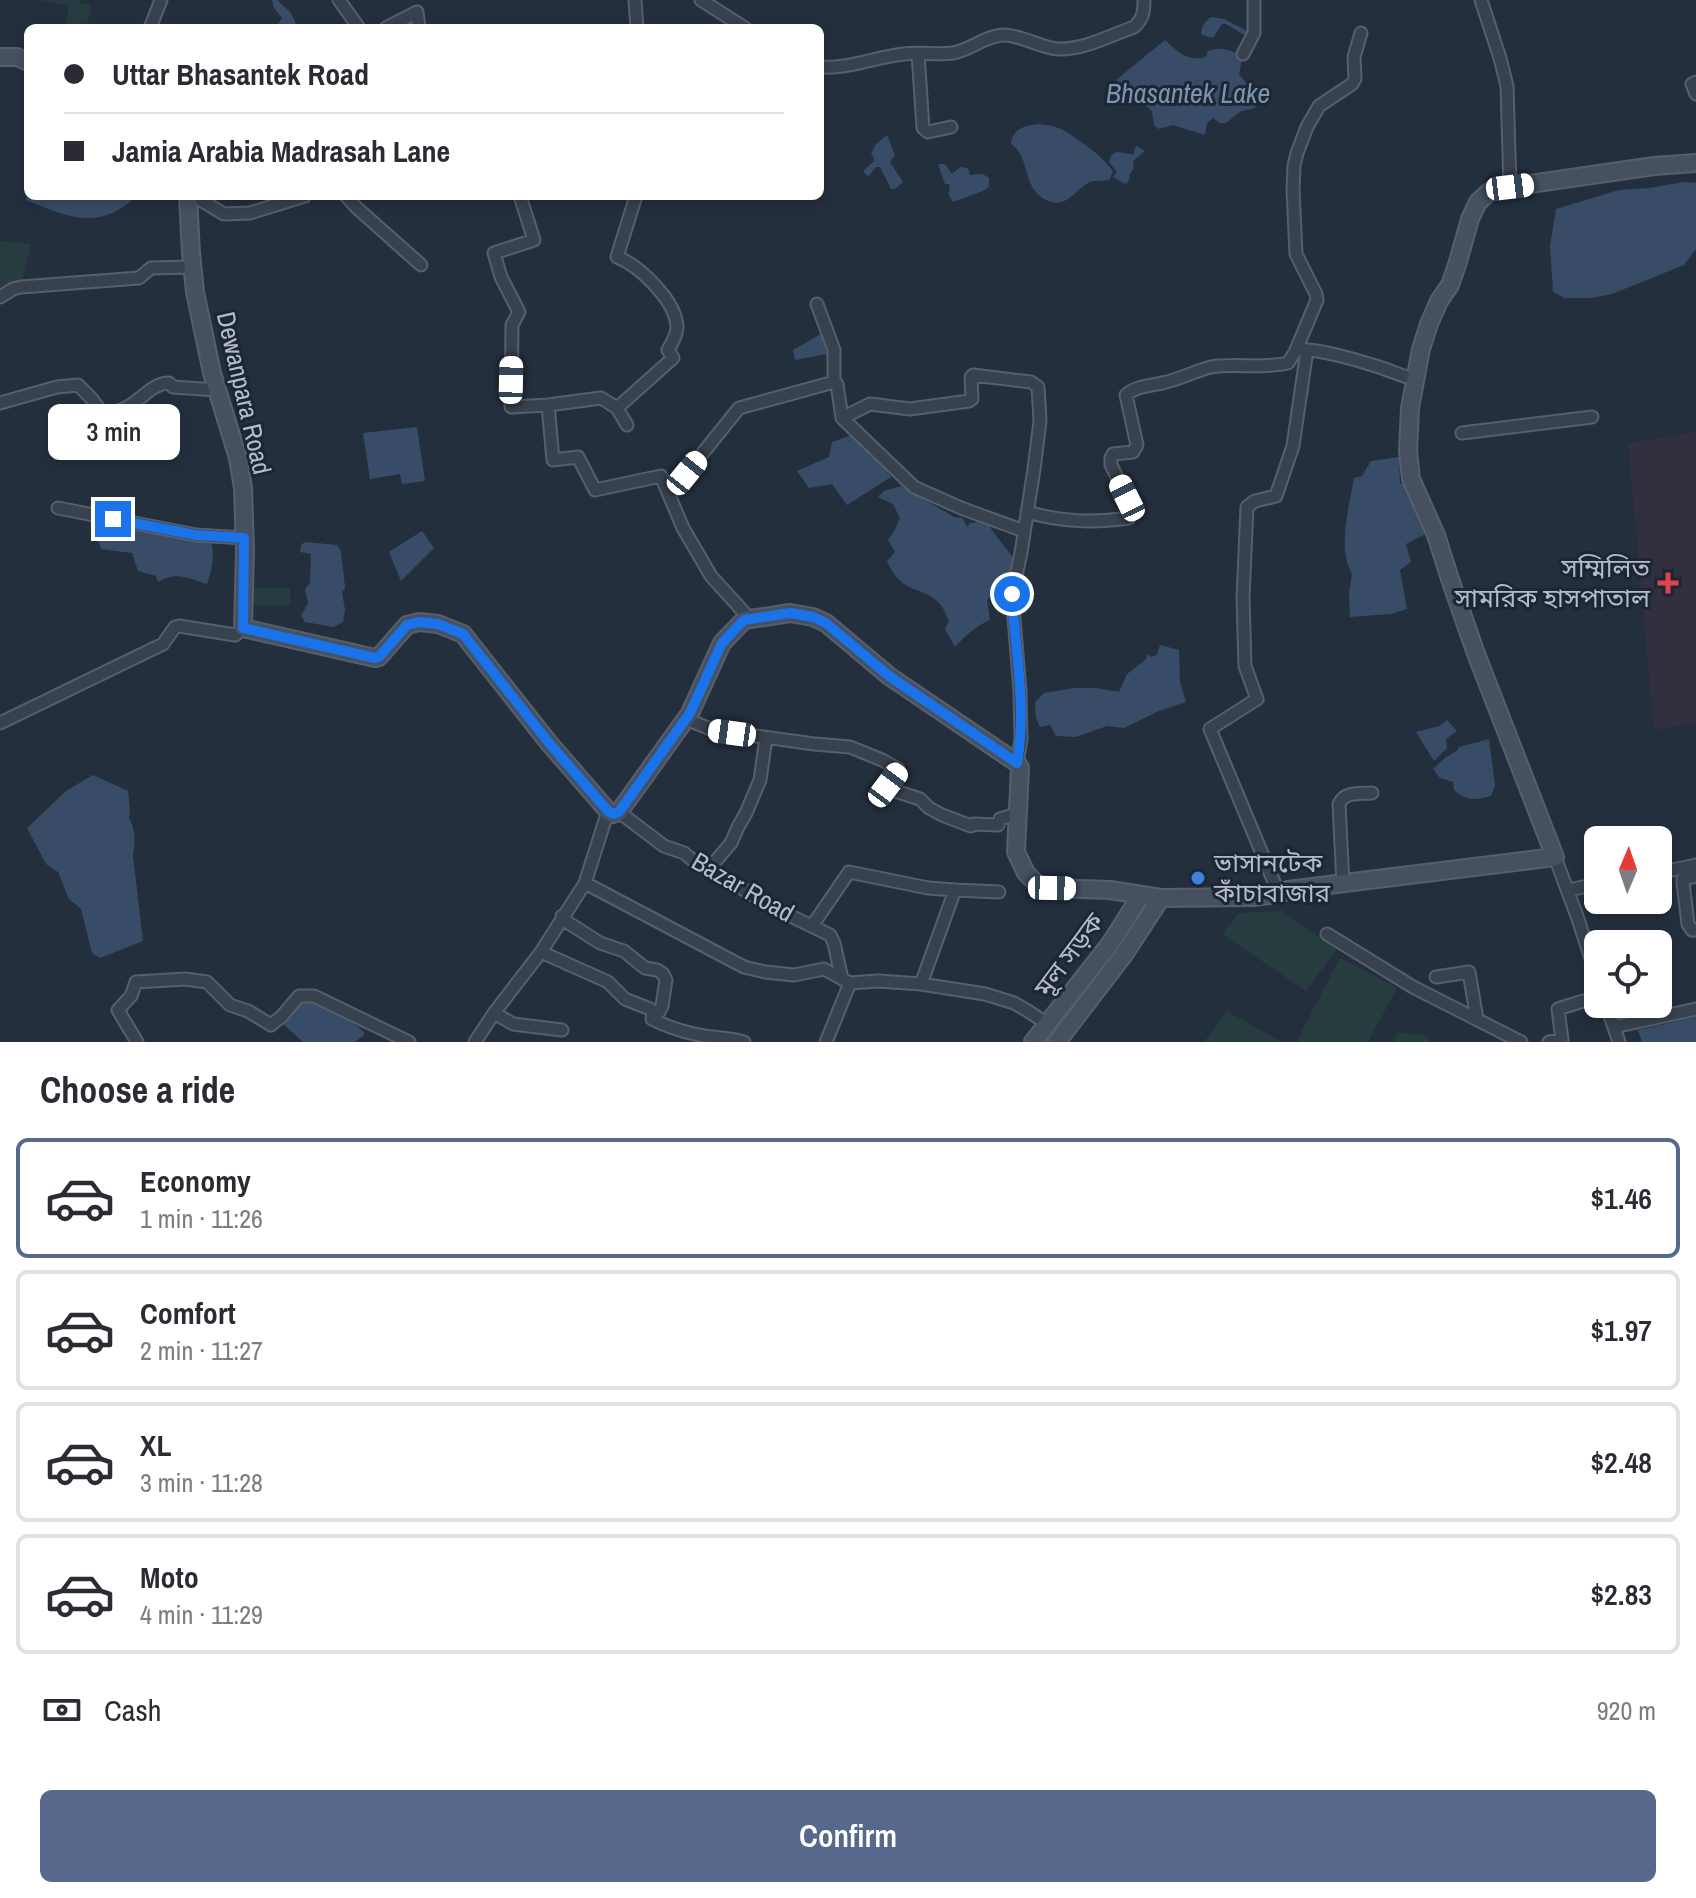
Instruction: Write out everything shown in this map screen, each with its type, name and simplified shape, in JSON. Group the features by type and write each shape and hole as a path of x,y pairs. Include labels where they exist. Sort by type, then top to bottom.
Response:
{"street":[{"path":"152,24 161,0"},
{"path":"339,0 356,24"},
{"path":"635,0 637,24"},
{"path":"701,0 739,24"},
{"path":"824,67 866,63 903,54 956,52 981,40 1004,35 1057,49 1082,46 1134,27 1141,21 1144,0"},
{"path":"1243,54 1254,33 1254,0"},
{"path":"1481,0 1507,86 1510,187"},
{"path":"394,24 417,12 418,24"},
{"path":"1279,894 1210,729 1257,699 1244,656 1247,507 1255,501 1276,496 1293,446 1301,350 1317,300 1296,254 1294,166 1307,127 1319,106 1355,79 1354,57 1361,33"},
{"path":"918,54 923,128 928,132 951,127"},
{"path":"0,57 24,60"},
{"path":"1696,82 1692,84 1696,94"},
{"path":"1584,938 1475,651 1436,535 1411,479 1408,451 1410,408 1429,324 1450,285 1470,219 1478,202 1489,192 1654,166 1696,163"},
{"name":"Dewanpara Road","path":"188,200 195,292 243,488 243,628"},
{"path":"201,200 224,214 250,213 292,200"},
{"path":"350,200 421,265"},
{"path":"521,200 534,240 494,253 501,277 519,312 512,325 511,407 601,398 617,408 627,425"},
{"path":"617,408 673,358 668,350 677,331 675,312 648,278 617,257 635,200"},
{"path":"0,297 21,287 139,278 151,268 192,267"},
{"path":"817,304 834,350 834,382 837,384 842,418 914,487 1024,531"},
{"path":"1301,350 1381,367 1416,379"},
{"path":"1027,512 1055,520 1097,522 1129,518 1132,507 1111,465 1111,458 1113,454 1133,452 1137,445 1126,395 1130,391 1166,383 1211,367 1288,363 1301,350"},
{"path":"842,418 870,404 910,409 969,401 972,399 973,375 1031,382 1038,387 1040,421 1012,594 1020,691 1021,740 1017,763"},
{"path":"669,495 739,408 834,382"},
{"path":"0,403 57,387 78,385 102,413 111,413 127,409 162,383 173,387 217,390"},
{"path":"548,405 553,460 578,457 595,490 661,476 683,528 711,576 750,619"},
{"path":"1462,433 1592,417"},
{"path":"58,508 196,535 244,538"},
{"path":"475,1042 541,952 585,883 614,812 686,719 722,643 744,620 790,613 826,623 889,676 1017,763 1020,768 1016,852 1026,873 1038,885 1110,890 1161,898 1253,897 1555,857"},
{"path":"0,723 163,644 179,626 235,635 243,628 375,658 407,625 419,622 438,624 463,634 549,743 614,812"},
{"path":"686,719 713,730 850,747 898,769 888,785 889,789 920,799 942,815 971,826 998,825 1000,819 1017,814"},
{"path":"708,870 731,843 746,813 760,780 766,738"},
{"path":"1343,884 1339,804 1346,795 1372,793"},
{"name":"Bazar Road","path":"614,812 664,846 684,853 772,907 830,935 846,981"},
{"path":"1672,870 1696,865"},
{"path":"812,926 849,872 928,888 999,892"},
{"path":"1696,876 1683,879 1683,883 1688,924 1696,930"},
{"path":"585,883 744,967 794,975 824,969 846,981 921,984 972,991 1001,999 1047,1024"},
{"path":"1568,890 1584,887"},
{"path":"921,984 955,890"},
{"name":"মূল সড়ক","path":"1033,1042 1110,944 1141,895"},
{"name":"মূল সড়ক","path":"1057,1042 1123,956 1161,898"},
{"path":"562,916 594,940 624,951 645,968 663,974 666,980 662,1006 659,1012 653,1013"},
{"path":"1327,934 1413,987 1521,1042"},
{"path":"541,952 608,982 625,999 653,1013"},
{"path":"1436,977 1469,972 1477,1019"},
{"path":"137,1042 118,1010 131,996 136,982 185,979 207,982 230,1005 248,1011 271,1025 299,996 306,995 314,996 389,1038 409,1042"},
{"path":"826,1042 846,981"},
{"path":"1549,1042 1562,1040 1558,1009 1584,1001"},
{"path":"1614,1027 1696,1009"},
{"path":"494,1013 513,1024 562,1030"},
{"path":"653,1013 652,1019 663,1024 703,1036 728,1037 744,1042"},
{"path":"1611,1018 1619,1042"}],"shaded area":[{"name":"সম্মিলিত সামরিক হাসপাতাল","path":"1696,432 1696,723 1654,730 1628,443"}],"green space":[{"path":"39,0 79,0 79,3 91,5 87,24 67,24 69,5"},
{"path":"0,241 31,244 22,282 0,295"},
{"path":"248,587 290,588 290,605 248,605"},
{"path":"1280,911 1337,949 1306,991 1222,934 1239,913"},
{"path":"1340,958 1397,988 1368,1042 1300,1042 1297,1040"},
{"path":"1227,1011 1281,1042 1204,1042"},
{"path":"1397,1032 1429,1036 1428,1042 1394,1042"}],"water":[{"path":"272,0 277,0 291,13 296,24 278,24 282,18"},
{"path":"1211,17 1224,19 1251,33 1246,36 1222,24 1213,38 1202,35 1204,25"},
{"name":"Bhasantek Lake","path":"1165,40 1188,57 1206,57 1208,51 1217,49 1238,55 1242,58 1239,75 1261,98 1262,103 1241,111 1226,123 1213,118 1207,123 1205,135 1173,125 1159,129 1154,125 1152,111 1116,80"},
{"path":"1040,124 1062,130 1092,150 1113,172 1109,180 1090,182 1065,201 1053,202 1038,194 1029,180 1021,156 1011,144 1017,131"},
{"path":"887,135 895,155 890,162 903,182 895,189 891,189 880,167 876,167 869,176 863,171 874,161 871,154 876,144"},
{"path":"1137,146 1145,151 1133,161 1134,168 1126,184 1113,177 1117,172 1109,162 1116,153 1134,154"},
{"path":"938,164 945,164 952,174 960,167 968,168 970,175 983,174 989,178 989,187 953,202 948,193 949,184 945,184"},
{"path":"1696,183 1696,249 1684,265 1612,294 1565,298 1553,292 1550,246 1556,209 1619,190"},
{"path":"26,200 131,200 123,207 96,218 55,212"},
{"path":"821,334 827,354 795,360 793,350"},
{"path":"417,427 425,481 402,484 400,474 370,479 363,433"},
{"path":"855,434 891,477 847,505 832,484 809,488 797,471 829,457 832,442"},
{"path":"1399,457 1400,483 1410,487 1431,531 1406,544 1411,562 1400,570 1407,609 1391,614 1350,617 1352,574 1345,552 1345,540 1354,478 1362,476 1371,461"},
{"path":"901,486 954,517 963,518 967,527 970,523 987,521 1016,561 1007,578 987,600 990,620 971,631 955,647 945,629 949,621 941,606 933,598 899,580 887,561 895,552 888,540 900,518 893,504 878,497 884,491"},
{"path":"119,527 211,541 213,552 207,584 176,576 158,582 156,576 138,571 132,553 101,549 97,536 119,541"},
{"path":"422,531 434,548 401,581 389,552"},
{"path":"305,542 337,545 341,551 345,610 343,622 333,627 305,622 301,616 308,603 305,589 310,583 311,554 300,552"},
{"path":"1160,645 1179,650 1180,682 1186,702 1124,728 1107,726 1076,737 1056,736 1050,725 1040,727 1035,702 1044,693 1074,688 1119,692 1127,674 1148,654 1151,657 1157,655"},
{"path":"1447,720 1457,731 1446,739 1447,748 1434,761 1416,732 1439,726"},
{"path":"1489,739 1495,786 1491,796 1476,799 1463,797 1454,790 1453,782 1440,778 1433,769 1459,747"},
{"path":"93,775 128,791 143,941 100,958 92,953 81,909 69,899 58,872 46,864 27,828 66,791"},
{"path":"307,1001 337,1012 364,1035 355,1042 303,1042 281,1022 299,1002"},
{"path":"1696,1017 1696,1042 1642,1042 1638,1030"}],"place":[{"name":"সম্মিলিত সামরিক হাসপাতাল","path":"1668,583"},
{"name":"ভাসানটেক কাঁচাবাজার","path":"1198,878"}],"route":[{"path":"113,519 196,535 244,538 243,628 375,658 407,625 427,622 463,634 549,743 613,814 619,812 690,713 722,643 744,620 790,613 826,623 889,676 1017,763 1021,740 1020,691 1012,594"}]}
